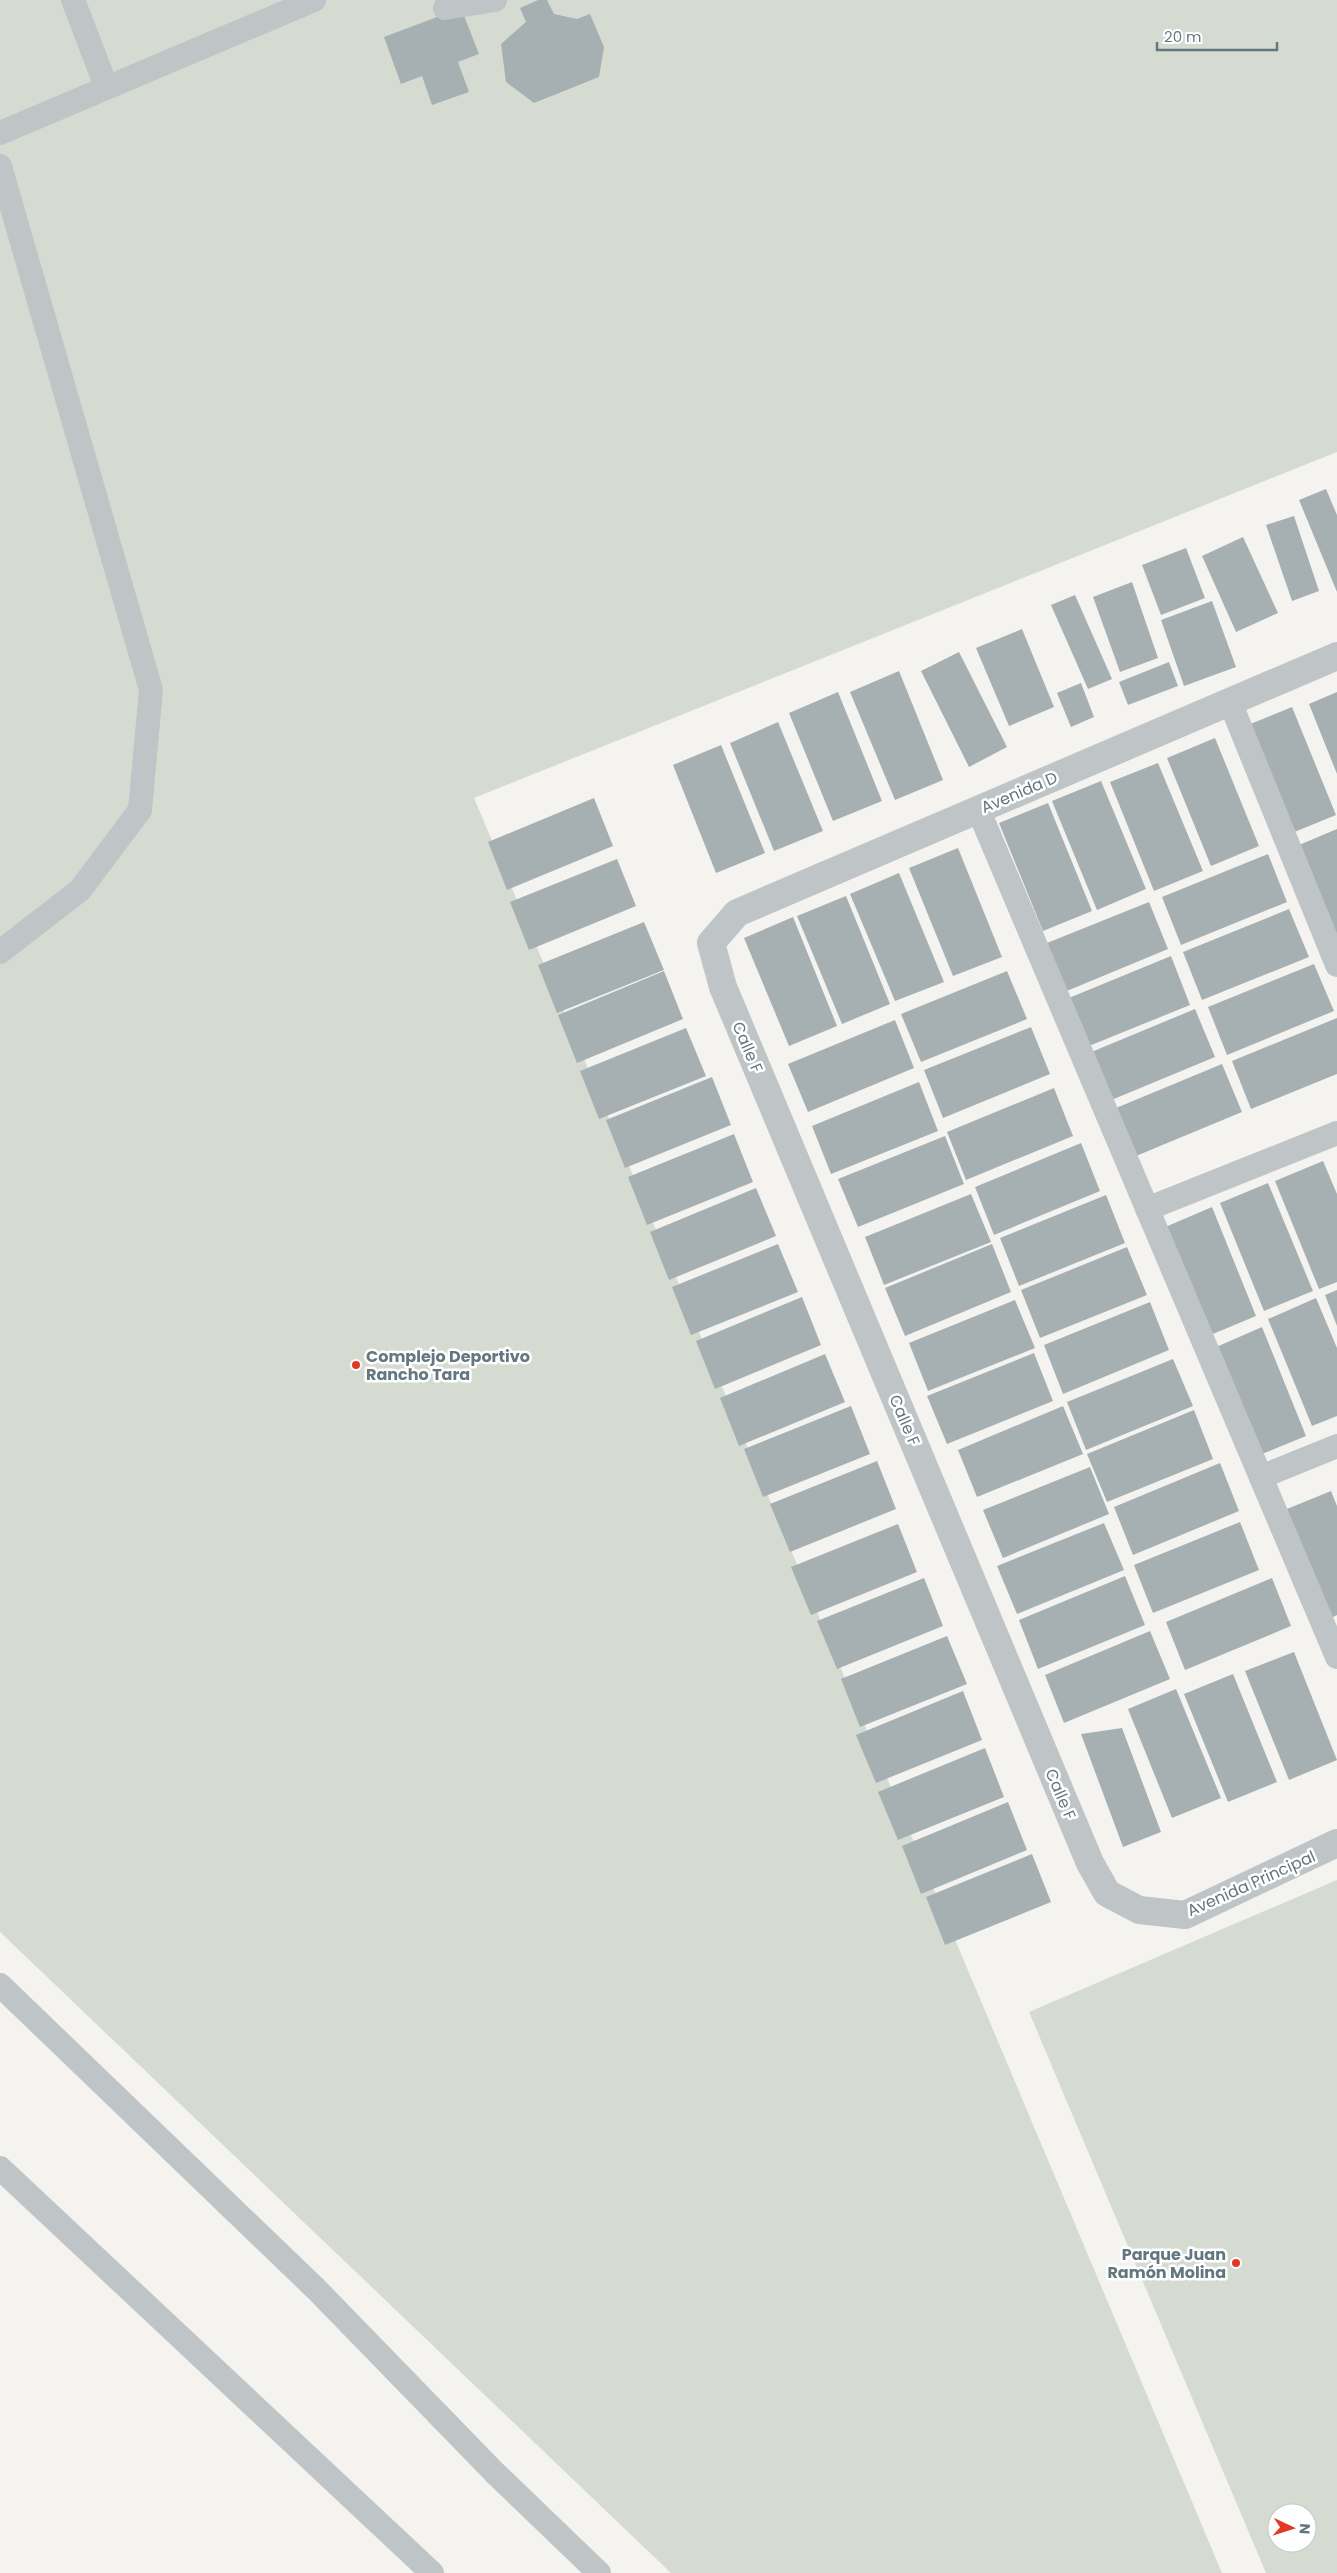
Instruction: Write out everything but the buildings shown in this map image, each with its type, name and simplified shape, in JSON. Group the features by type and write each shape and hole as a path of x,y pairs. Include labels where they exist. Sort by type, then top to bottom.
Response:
{"street":[{"name":"Avenida D","path":"711,943 737,914 1337,656"},
{"name":"Calle F","path":"711,943 723,987 1086,1854 1107,1893"},
{"name":"Avenida Principal","path":"1107,1893 1139,1910 1184,1915 1337,1843"}],"lane":[{"path":"73,0 106,86"},
{"path":"0,132 314,0"},
{"path":"445,8 496,0"},
{"path":"0,166 151,690 140,810 80,890 0,952"},
{"path":"1230,702 1337,965"},
{"path":"978,809 1337,1657"},
{"path":"1147,1209 1337,1133"},
{"path":"1261,1477 1337,1446"},
{"path":"0,1985 316,2290 495,2473 599,2573"},
{"path":"0,2168 432,2573"}],"shaded area":[{"name":"Complejo Deportivo Rancho Tara","path":"0,0 1337,0 1337,452 474,798 1222,2573 671,2573 0,1932"},
{"name":"Parque Juan Ramón Molina","path":"1337,1880 1337,2573 1266,2573 1029,2012"}],"place":[{"name":"Complejo Deportivo Rancho Tara","path":"356,1365"},
{"name":"Parque Juan Ramón Molina","path":"1236,2263"}]}
